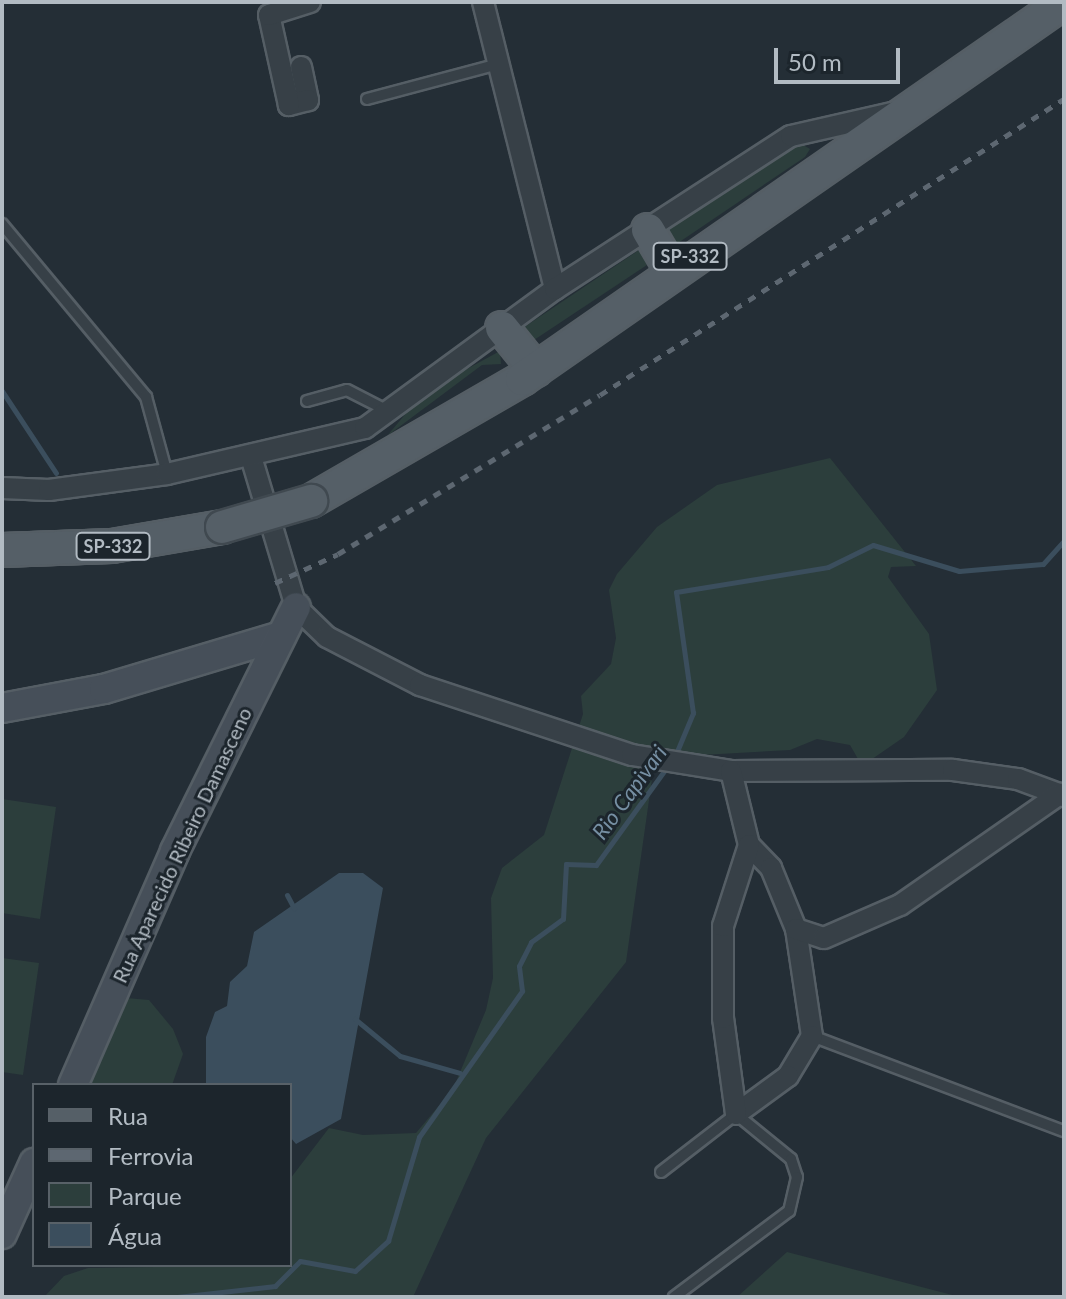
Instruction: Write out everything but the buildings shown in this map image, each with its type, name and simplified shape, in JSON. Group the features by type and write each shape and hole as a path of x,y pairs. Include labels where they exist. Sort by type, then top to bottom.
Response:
{"main road":[{"name":"SP-332","path":"2,550 112,546 222,527 311,501 536,370 671,269 1064,2"},
{"path":"648,230 671,269"},
{"path":"502,328 536,370"}],"street":[{"path":"301,67 308,100 289,105 269,15 310,2"},
{"path":"483,2 555,289"},
{"path":"2,488 49,490 167,474 252,460 345,436 391,413 435,372 555,289 791,136 904,111"},
{"path":"252,460 294,602 327,637 420,685 632,755 687,765 731,771 953,770 1062,795"},
{"name":"Rua Aparecido Ribeiro Damasceno","path":"74,1083 175,851 281,636 294,602"},
{"path":"2,708 104,689 281,636"},
{"path":"731,771 749,845 771,868 796,929 812,1036 788,1076 736,1114 723,1018 723,926 749,845"},
{"path":"796,929 824,938 900,905 1062,795"},
{"path":"2,1234 7,1202 32,1166"}],"lane":[{"path":"367,99 499,64"},
{"path":"2,224 146,397 167,474"},
{"path":"307,401 360,392 391,413"},
{"path":"812,1036 1064,1131"},
{"path":"661,1172 736,1114 791,1159 798,1197 674,1297"}],"green space":[{"path":"798,142 810,149 805,157 675,245 664,228"},
{"path":"639,250 647,265 531,342 517,332"},
{"path":"500,351 501,364 482,365 387,436 423,393"},
{"path":"830,458 916,566 891,567 888,577 929,634 937,690 904,737 862,766 850,745 817,739 790,750 666,757 654,765 626,962 486,1138 413,1297 44,1297 64,1276 88,1268 292,1267 292,1176 329,1128 363,1135 416,1133 453,1089 486,1010 493,978 491,898 502,868 544,835 583,714 581,696 611,664 616,638 609,590 617,574 657,527 717,485"},
{"path":"2,799 56,807 40,919 2,913"},
{"path":"2,958 39,963 23,1075 2,1072"},
{"path":"126,998 149,1000 173,1029 183,1054 173,1083 90,1083"},
{"path":"787,1252 960,1297 737,1297"}],"water":[{"path":"339,873 363,873 383,888 341,1119 296,1144 292,1139 292,1083 206,1083 206,1037 215,1012 227,1006 230,982 247,966 254,932"}],"waterway":[{"path":"2,391 56,473"},
{"name":"Rio Capivari","path":"675,756 693,713 676,592 828,567 873,545 959,571 1043,564 1064,541"},
{"name":"Rio Capivari","path":"177,1297 275,1286 300,1261 355,1271 388,1241 419,1137 522,991 519,966 531,942 563,919 566,864 596,865 667,767"},
{"path":"287,895 294,908"},
{"path":"355,1019 400,1056 460,1073"}],"railway":[{"path":"275,583 338,554 600,395 1064,99"}]}
